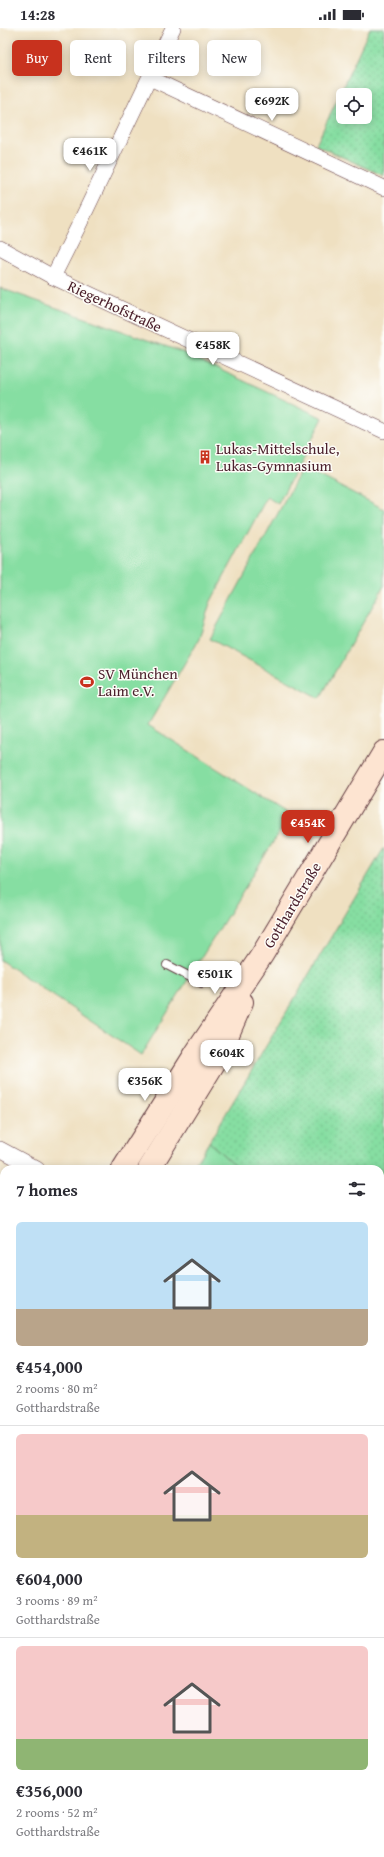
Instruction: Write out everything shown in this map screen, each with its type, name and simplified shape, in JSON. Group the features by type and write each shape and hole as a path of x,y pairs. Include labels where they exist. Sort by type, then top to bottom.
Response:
{"street":[{"path":"53,276 173,28"},
{"path":"150,78 384,188"},
{"name":"Riegerhofstraße","path":"0,248 53,276 384,431"},
{"name":"Gotthardstraße","path":"126,1165 196,1053 262,955 384,752"},
{"name":"Gotthardstraße","path":"151,1165 219,1055 262,955"},
{"path":"0,1149 30,1165"}],"lane":[{"path":"167,965 202,983"}],"green space":[{"path":"370,28 384,28 384,176 316,145 336,102 336,124 372,124 372,88 342,88"},
{"name":"SV München Laim e.V.","path":"0,288 182,352 323,418 278,504 267,497 210,603 199,639 148,725 290,815 141,1055 0,960"},
{"path":"303,467 384,509 384,586 320,698 210,639"},
{"path":"384,848 384,1165 235,1165 209,1142"},
{"path":"209,1142 235,1165 195,1165"}],"place":[{"name":"Lukas-Mittelschule, Lukas-Gymnasium","path":"205,457"},
{"name":"SV München Laim e.V.","path":"87,682"}]}
